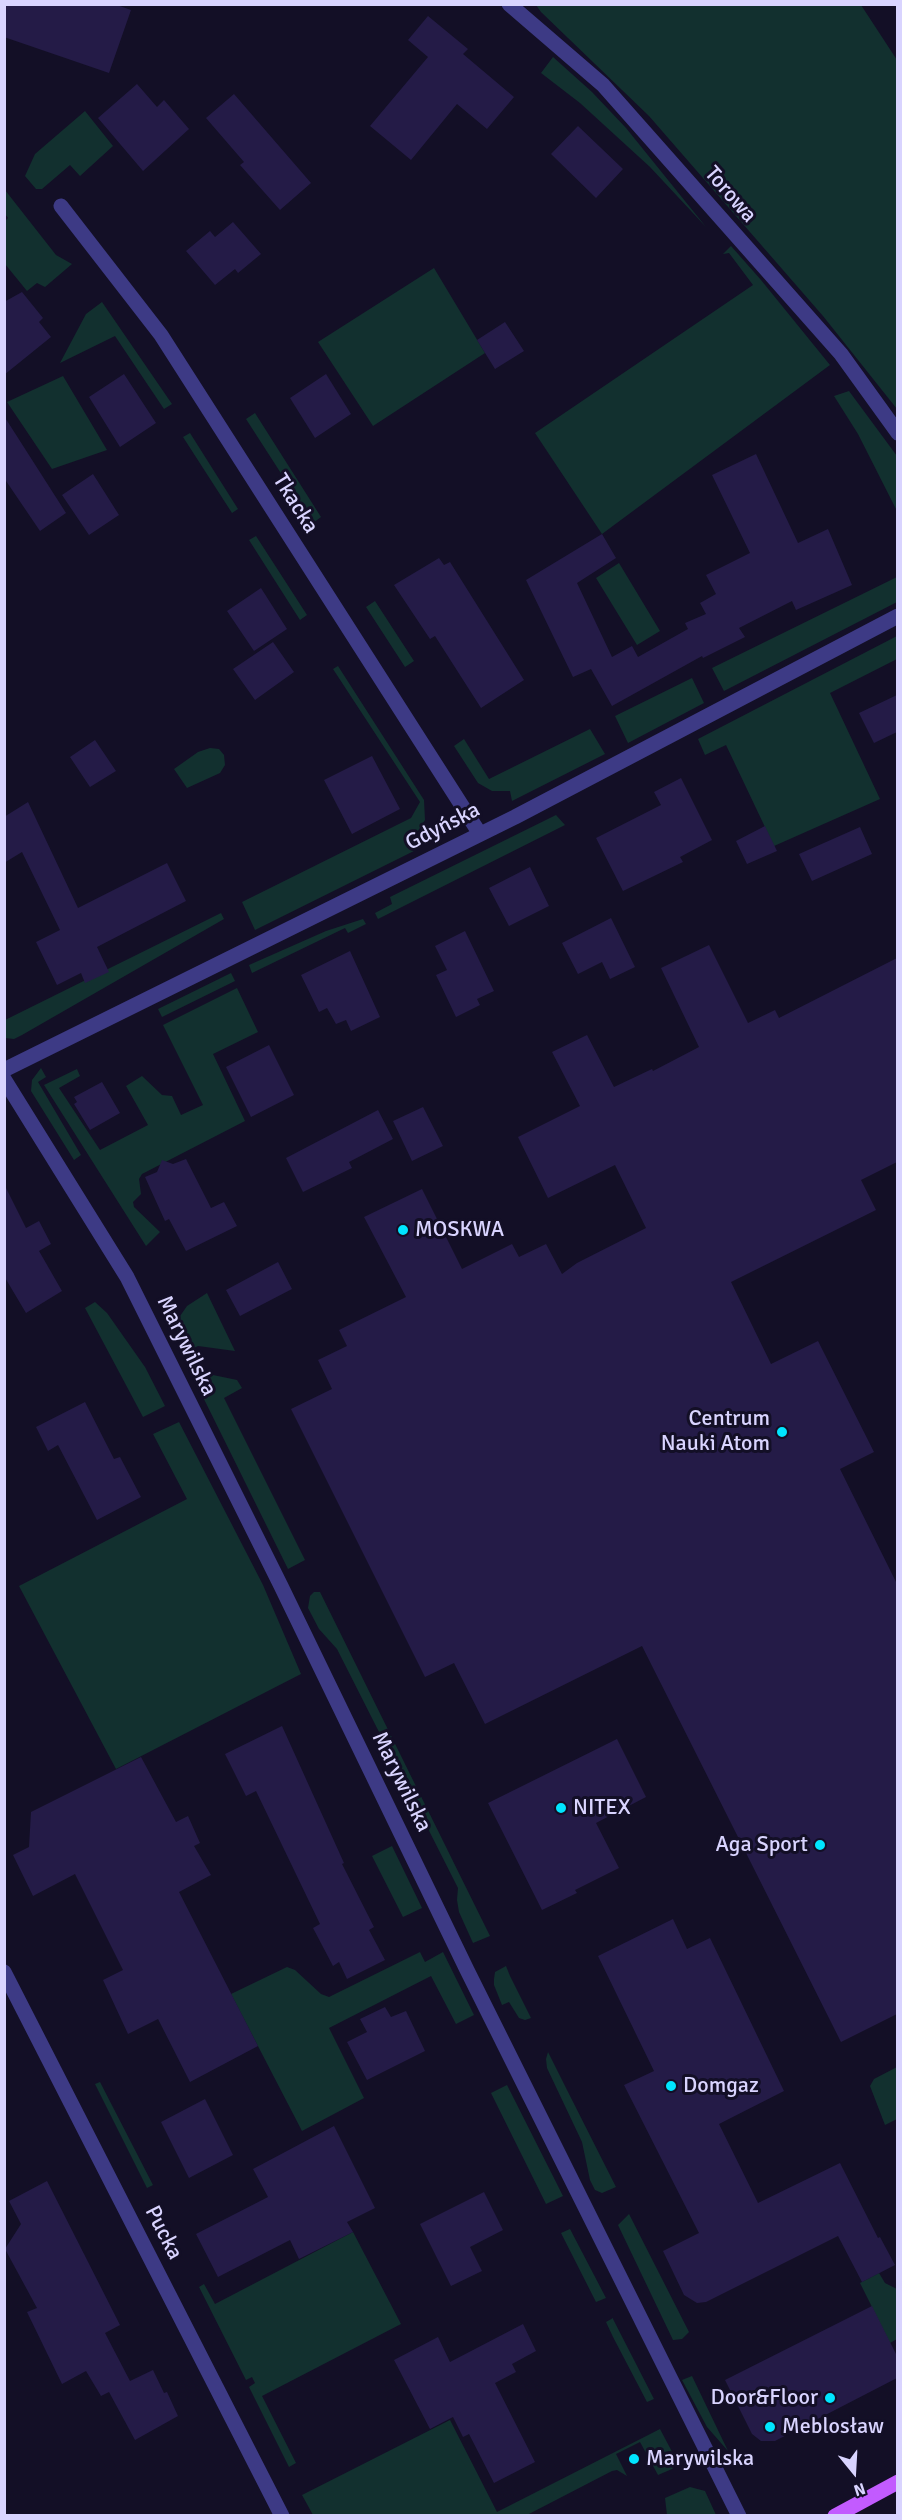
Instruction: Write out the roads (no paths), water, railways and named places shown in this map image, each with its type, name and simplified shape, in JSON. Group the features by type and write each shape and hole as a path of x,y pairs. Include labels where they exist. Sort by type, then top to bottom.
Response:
{"main road":[{"path":"836,2516 897,2482"}],"street":[{"name":"Torowa","path":"509,4 603,85 841,354 897,433"},
{"name":"Tkacka","path":"61,206 161,334 480,834"},
{"name":"Gdyńska","path":"4,1070 480,834 897,616"},
{"name":"Marywilska","path":"4,1079 127,1277 467,1970 739,2516"},
{"name":"Pucka","path":"4,1972 282,2516"}],"place":[{"name":"MOSKWA","path":"403,1230"},
{"name":"Centrum Nauki Atom","path":"782,1432"},
{"name":"NITEX","path":"561,1808"},
{"name":"Aga Sport","path":"820,1845"},
{"name":"Domgaz","path":"671,2086"},
{"name":"Door&Floor","path":"830,2398"},
{"name":"Meblosław","path":"770,2427"},
{"name":"Marywilska","path":"634,2459"}]}
